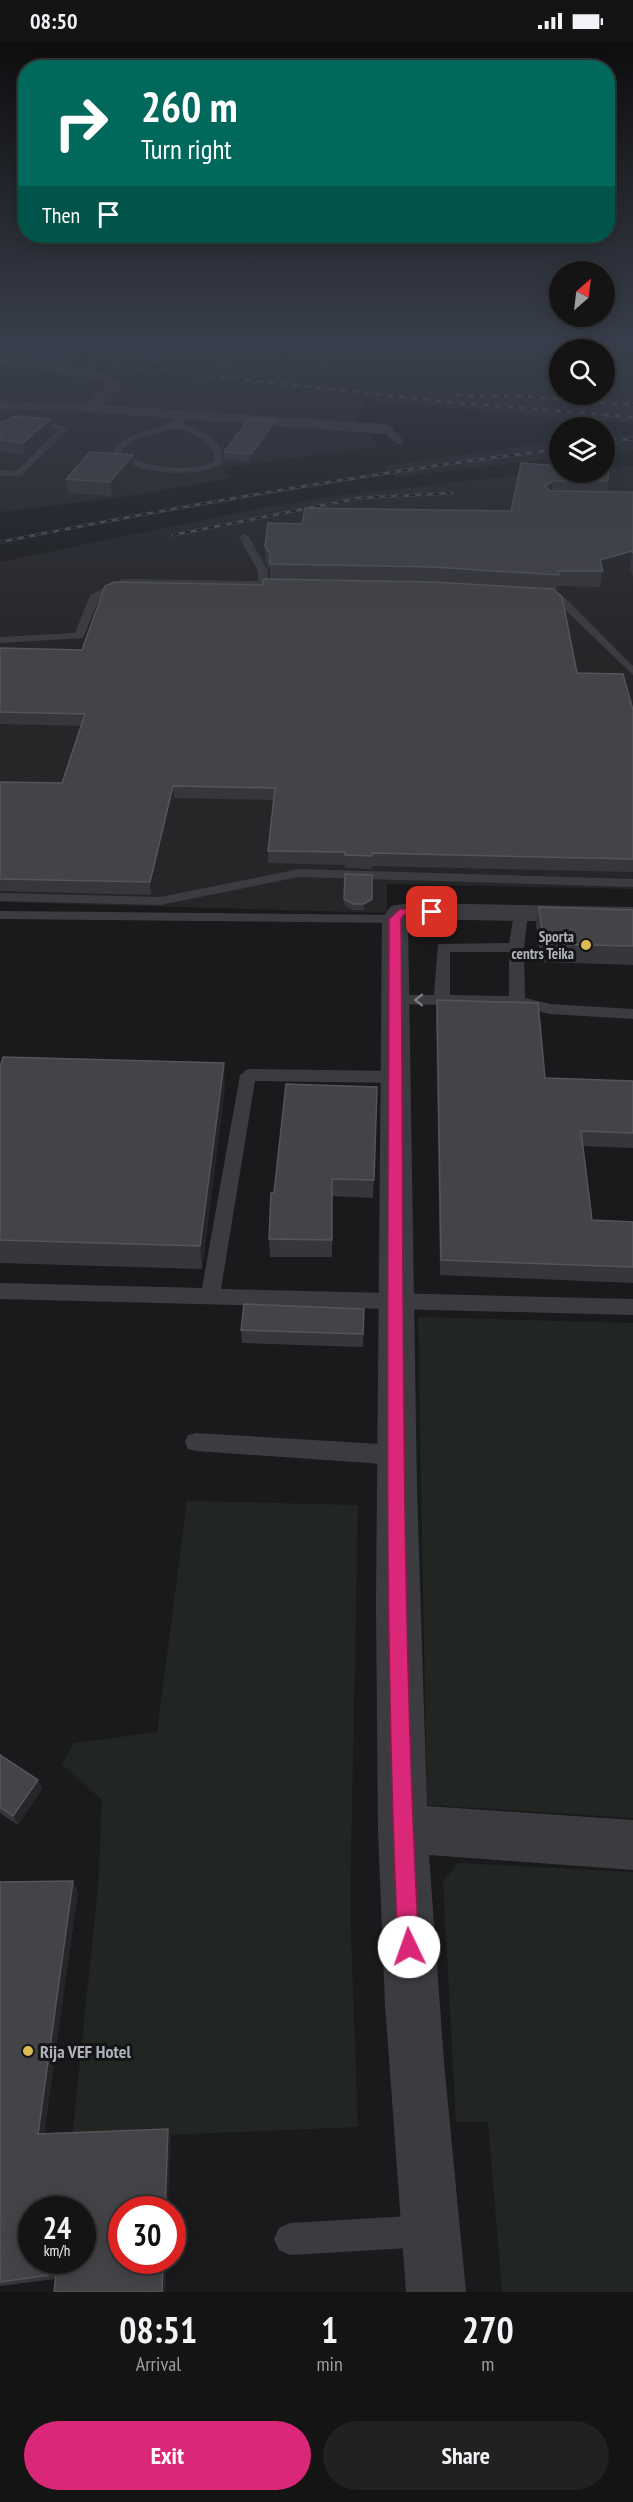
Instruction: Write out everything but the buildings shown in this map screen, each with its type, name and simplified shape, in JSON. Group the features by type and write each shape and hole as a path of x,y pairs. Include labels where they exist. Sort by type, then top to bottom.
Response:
{"street":[{"path":"436,2292 413,2042 403,1829 397,1455 395,919 400,912 410,911 633,915"},
{"path":"403,1829 633,1845"}],"lane":[{"path":"0,484 18,474 47,446"},
{"path":"122,446 116,452 128,461 159,468 201,469 219,462 215,446"},
{"path":"0,472 18,474"},
{"path":"244,537 263,571 262,585"},
{"path":"0,640 79,636 94,597 123,582 297,585"},
{"path":"534,594 556,595 632,669"},
{"path":"0,897 160,901 299,873 633,883"},
{"path":"518,1001 516,948 522,914"},
{"path":"0,915 395,919"},
{"path":"442,1000 443,947 516,948"},
{"path":"396,1000 518,1001 550,1009 633,1014"},
{"path":"210,1297 248,1075 396,1077"},
{"path":"0,1291 633,1307"},
{"path":"196,1442 397,1455"},
{"path":"290,2239 430,2231"}],"shaded area":[{"path":"0,446 379,446 222,468 231,478 129,496 0,512"},
{"path":"523,446 549,446 549,459 395,477 381,466"},
{"path":"615,446 633,446 633,450 615,452"},
{"path":"633,466 633,889 387,884 387,913 0,902 0,562 261,508 343,495 519,475 549,474 549,483 615,483 615,467"},
{"path":"418,1317 633,1323 633,1818 427,1805"},
{"path":"187,1501 358,1505 350,1906 358,2127 72,2139 98,1886 102,1800 62,1764 74,1743 157,1732"},
{"path":"458,1863 633,1872 633,2292 502,2292 488,2122 456,2122 443,1882"}],"railway":[{"path":"0,542 279,490 549,450"},
{"path":"173,535 359,498 452,493"}],"place":[{"name":"Sporta centrs Teika","path":"586,945"},
{"name":"Rija VEF Hotel","path":"28,2051"}],"route":[{"path":"409,1947 403,1829 397,1479 395,919 400,912 432,912"}]}
